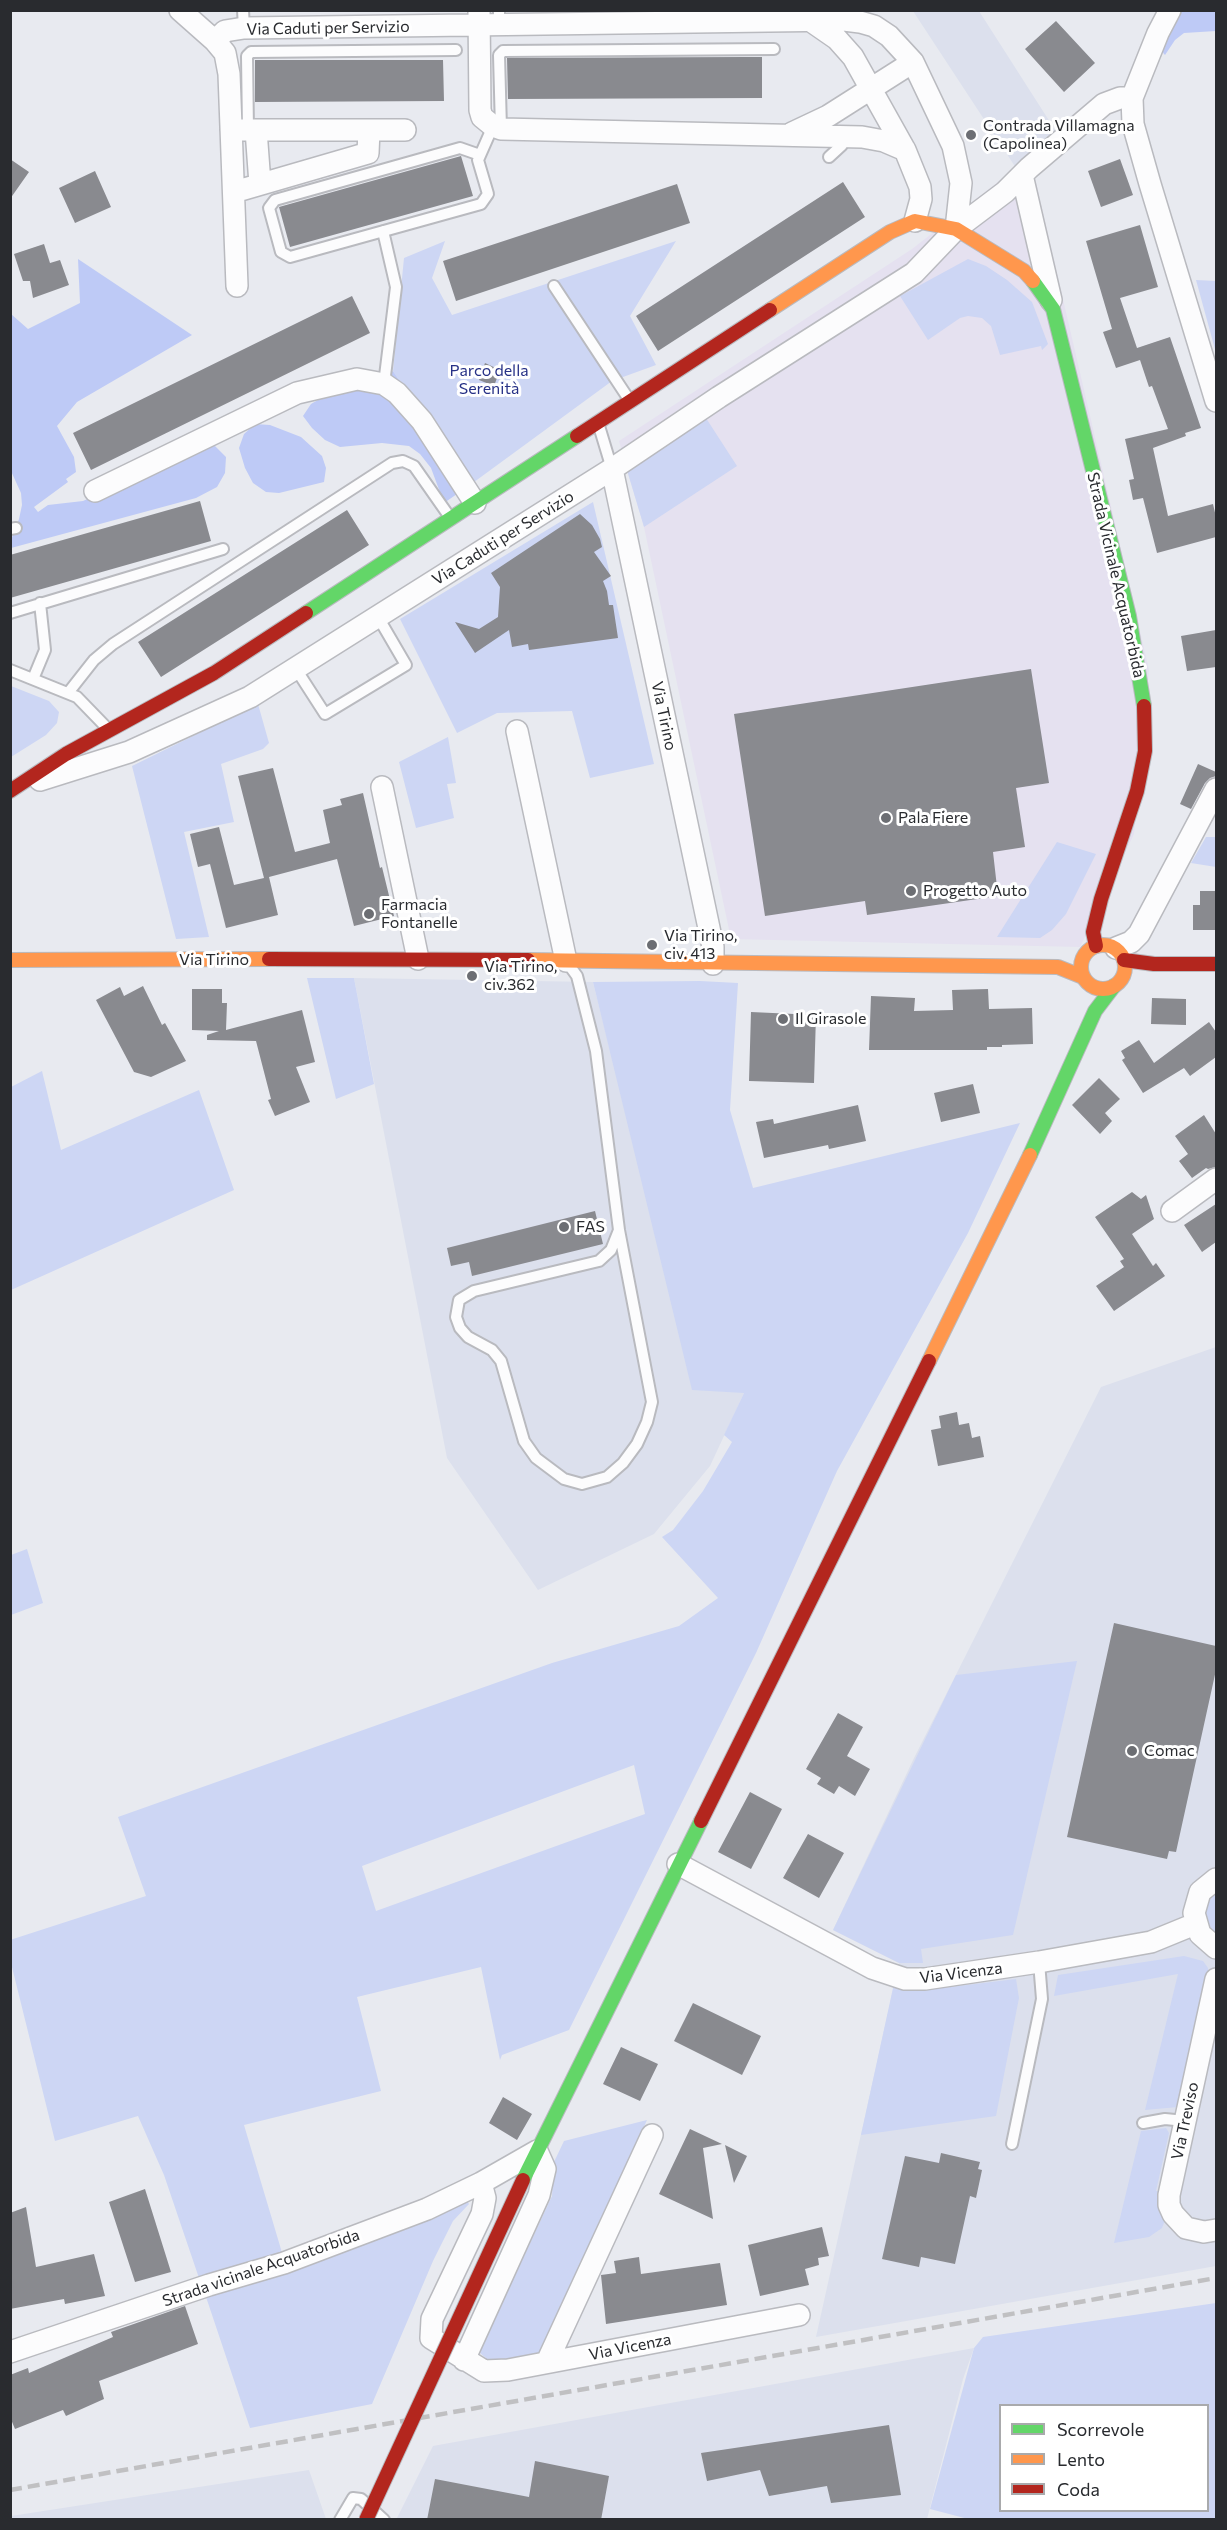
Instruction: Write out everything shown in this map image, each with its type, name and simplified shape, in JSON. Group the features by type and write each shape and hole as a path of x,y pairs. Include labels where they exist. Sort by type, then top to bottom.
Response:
{"street":[{"path":"180,10 215,40 225,53 260,184"},
{"path":"1170,10 1158,33 1132,98 1133,124 1216,401"},
{"path":"489,18 480,110 482,117 497,127 842,136 884,141 906,150"},
{"name":"Via Caduti per Servizio","path":"13,789 129,752 250,697 612,469 719,397 914,273 956,229 961,183 953,146 913,62 889,36 874,26 844,20 244,19 215,40"},
{"path":"811,21 837,39 853,57 906,150 920,187 921,199 915,221 956,229 987,207 1104,104 1120,98 1132,98"},
{"path":"788,135 828,116 913,62"},
{"path":"245,130 405,130"},
{"path":"237,286 234,192 245,130"},
{"path":"234,192 368,153 369,130"},
{"name":"Strada Vicinale Acquatorbida","path":"1025,172 1053,309 1129,616 1145,709 1145,751 1139,781 1101,899 1093,932 1112,951"},
{"name":"Via Caduti per Servizio","path":"13,789 66,754 214,673 890,232 915,221"},
{"name":"Strada Vicinale Acquatorbida","path":"956,229 1024,271 1053,309"},
{"path":"95,491 297,393 357,379 384,384 397,393 422,421 475,503"},
{"name":"Via Tirino","path":"612,469 713,947 713,964"},
{"path":"517,731 566,962"},
{"path":"382,787 418,959"},
{"path":"1112,951 1131,942 1139,934 1216,789"},
{"path":"1095,1011 1081,971 1082,959 1090,948 1112,951 1154,964 1216,964"},
{"path":"366,2520 537,2151 1026,1164 1095,1011 1117,983 1125,967 1112,951"},
{"name":"Via Tirino","path":"10,960 418,959 1058,967 1082,959"},
{"path":"1086,980 1100,989 1154,964"},
{"name":"Via Tirino","path":"1058,967 1086,980"},
{"path":"1172,1211 1216,1179"},
{"name":"Via Vicenza","path":"678,1864 888,1975 905,1979 925,1979 1039,1962 1151,1942 1196,1924"},
{"path":"1216,1879 1207,1884 1195,1902 1196,1924 1200,1934 1216,1948"},
{"name":"Via Treviso","path":"1216,1979 1169,2195 1169,2205 1179,2222 1186,2228 1204,2232 1216,2230"},
{"path":"546,2362 652,2135"},
{"path":"464,2360 539,2195 545,2169 537,2151"},
{"name":"Strada vicinale Acquatorbida","path":"10,2352 209,2285 284,2264 427,2209 481,2183 537,2151"},
{"name":"Via Vicenza","path":"481,2183 485,2198 482,2214 432,2319 431,2338 484,2371 508,2370 799,2315"}],"lane":[{"path":"480,155 460,148 275,200 269,208 281,252 290,257 481,204 488,195 478,160 497,127 499,55 503,51 774,49"},
{"path":"245,130 247,56 251,52 456,50"},
{"path":"829,157 842,145 842,136"},
{"path":"383,231 396,287 384,384"},
{"path":"554,286 631,402"},
{"path":"598,423 612,469"},
{"path":"69,693 94,660 112,644 393,463 403,461 414,466 451,519"},
{"path":"10,612 223,549"},
{"path":"33,679 45,650 40,603"},
{"path":"296,669 325,714 406,665 378,617"},
{"path":"10,670 77,697 109,730"},
{"path":"566,962 577,976 596,1051 619,1230 652,1402 647,1422 637,1444 623,1463 607,1478 582,1484 564,1479 536,1458 524,1441 501,1361 492,1350 468,1337 460,1328 456,1317 459,1300 474,1291 599,1261 611,1250 619,1230"},
{"path":"1012,2144 1042,1999 1039,1962"},
{"path":"1143,2123 1165,2119 1185,2121"},
{"path":"340,2520 353,2499 361,2499 384,2520"}],"shaded area":[{"path":"913,11 979,11 1057,133 1016,168"},
{"path":"1176,11 1216,11 1216,31 1184,33 1175,40 1165,55 1157,46"},
{"path":"1030,157 1149,670 1134,834 1080,947 731,939 644,527 619,441 912,249"},
{"path":"78,259 192,335 77,402 57,426 74,457 76,472 66,479 68,482 34,507 38,512 48,505 83,501 196,449 215,446 226,457 225,473 217,487 196,498 11,548 11,540 22,505 21,493 11,471 11,314 28,329 80,303"},
{"path":"393,371 470,485 444,503 431,468 420,454 409,446 382,443 340,447 325,440 303,416 311,404 323,397 374,381"},
{"path":"255,424 270,425 301,437 322,456 326,468 324,482 279,493 266,492 253,483 245,468 239,448 244,434"},
{"path":"354,978 593,982 609,1046 744,1393 710,1466 654,1534 538,1590 447,1458"},
{"path":"1216,1347 1216,2266 816,2337 899,1963 833,1930 914,1758 1101,1387"},
{"path":"974,2348 963,2379 927,2519 396,2520 433,2446"},
{"path":"309,2470 326,2519 11,2519 11,2516"}],"green space":[{"name":"Parco della Serenità","path":"445,241 432,278 452,315 676,241 630,316 656,365 612,381 470,485 393,371 404,258"},
{"path":"968,259 986,266 1007,280 1032,302 1048,344 1042,350 1041,346 1000,355 991,326 982,318 968,316 960,318 928,340 900,296"},
{"path":"1196,280 1216,281 1216,353"},
{"path":"704,415 737,466 644,527 626,467"},
{"path":"593,502 654,764 590,778 572,711 497,713 457,733 400,619"},
{"path":"11,686 49,701 59,712 57,723 46,735 11,757"},
{"path":"258,704 269,743 263,749 221,764 234,822 184,832 209,937 176,939 132,766"},
{"path":"448,737 456,783 447,784 454,818 416,828 399,762"},
{"path":"1206,837 1216,837 1216,867 1191,863"},
{"path":"1057,842 1096,854 1066,914 1052,930 1040,938 997,937"},
{"path":"307,978 354,978 374,1084 336,1099"},
{"path":"593,982 738,983 730,1110 753,1188 1020,1123 968,1233 837,1471 756,1653 569,2030 502,2055 500,2060 481,1967 357,1997 381,2091 244,2125 283,2256 200,2281 164,2175 138,2116 55,2141 11,1963 10,1940 146,1896 118,1817 552,1663 679,1626 718,1598 662,1537 673,1530 703,1491 732,1442 724,1435 744,1393 692,1390","holes":["634,1765 645,1814 376,1911 362,1866"]},
{"path":"42,1071 61,1150 199,1090 234,1190 11,1290 11,1087"},
{"path":"27,1549 43,1603 11,1615 11,1555"},
{"path":"1077,1661 1013,1935 921,1949 923,1963 899,1963 833,1930 956,1675"},
{"path":"1216,1892 1216,1935 1207,1922 1205,1913 1207,1904"},
{"path":"1184,1956 1203,1961 1208,1968 1208,1975 1178,2107 1145,2110 1178,1974 1054,1996 1058,1975"},
{"path":"1016,1979 1019,1998 996,2116 861,2135 893,1988 926,1990"},
{"path":"647,2120 544,2354 489,2361 479,2352 552,2196 554,2162 564,2141"},
{"path":"1166,2128 1169,2133 1156,2191 1162,2192 1159,2209 1165,2220 1162,2228 1149,2237 1114,2243 1141,2131"},
{"path":"466,2199 469,2204 453,2221 433,2261 372,2404 250,2428 204,2291"},
{"path":"1216,2303 1216,2519 972,2520 930,2509 974,2348 983,2337"}],"building":[{"path":"1056,21 1095,63 1064,92 1025,49"},
{"path":"762,57 762,98 508,99 507,58"},
{"path":"255,60 443,60 444,101 255,102"},
{"path":"461,156 473,196 290,247 279,207"},
{"path":"10,159 29,172 10,199"},
{"path":"1120,159 1133,195 1101,207 1088,171"},
{"path":"95,171 111,207 75,223 59,188"},
{"path":"843,182 865,217 658,351 636,316"},
{"path":"677,184 690,223 456,301 443,261"},
{"path":"1140,225 1158,287 1120,298 1137,348 1170,337 1201,428 1153,448 1168,516 1213,504 1216,517 1216,537 1157,553 1143,498 1133,500 1129,480 1134,479 1125,439 1168,429 1152,386 1149,387 1140,360 1116,368 1103,332 1112,329 1086,241"},
{"path":"44,244 50,263 60,260 69,285 33,298 30,281 23,281 14,254"},
{"path":"352,296 370,333 91,470 73,433"},
{"path":"485,363 500,370 494,386 479,380"},
{"path":"200,501 211,541 10,598 10,555"},
{"path":"347,510 369,545 161,677 138,642"},
{"path":"580,514 592,525 600,539 602,547 594,552 611,576 603,581 609,605 613,605 618,638 529,650 528,644 512,647 509,630 475,653 455,622 479,629 498,617 500,587 491,573"},
{"path":"1216,630 1216,667 1187,671 1181,636"},
{"name":"Pala Fiere","path":"1031,669 1049,783 1016,788 1025,847 993,852 998,896 867,915 865,901 765,916 734,714"},
{"path":"1198,764 1216,772 1216,776 1205,783 1191,809 1180,804"},
{"path":"273,768 295,852 330,843 323,810 342,805 340,799 363,793 380,868 382,867 394,916 354,926 337,859 269,877 278,915 226,928 210,864 198,867 190,834 219,827 234,885 264,878 238,776"},
{"path":"1200,891 1216,891 1216,930 1193,930 1193,905 1200,905"},
{"path":"143,986 162,1025 165,1023 186,1061 151,1077 134,1072 96,1000 120,987 124,996"},
{"path":"192,989 222,989 222,1003 227,1003 226,1030 302,1010 315,1062 296,1067 310,1102 275,1116 268,1100 271,1099 256,1041 207,1040 207,1035 219,1031 192,1030"},
{"path":"988,989 989,1009 1032,1008 1033,1044 1002,1045 1002,1047 987,1047 987,1050 869,1050 871,996 915,998 914,1011 953,1010 952,990"},
{"path":"1152,998 1186,999 1186,1025 1151,1024"},
{"path":"751,1012 816,1015 814,1083 749,1081"},
{"path":"1209,1022 1216,1032 1216,1057 1190,1076 1184,1068 1143,1093 1122,1060 1125,1058 1121,1051 1139,1040 1154,1063"},
{"path":"1099,1078 1120,1099 1105,1113 1112,1121 1100,1134 1072,1105"},
{"path":"973,1084 980,1113 941,1122 934,1093"},
{"path":"858,1105 866,1141 829,1149 828,1145 764,1158 756,1122 773,1119 774,1124"},
{"path":"1204,1115 1216,1134 1216,1167 1206,1168 1192,1178 1179,1161 1188,1154 1175,1136"},
{"path":"1132,1192 1141,1199 1146,1195 1154,1219 1132,1234 1153,1266 1156,1263 1165,1276 1114,1311 1096,1286 1124,1267 1120,1261 1124,1259 1095,1217"},
{"path":"1216,1204 1216,1242 1202,1252 1184,1225"},
{"name":"FAS","path":"595,1211 603,1244 472,1276 469,1262 451,1266 447,1248"},
{"path":"957,1412 959,1425 969,1423 972,1438 980,1436 984,1457 938,1466 931,1430 941,1428 939,1416"},
{"path":"1114,1623 1216,1646 1216,1670 1176,1852 1169,1851 1167,1859 1067,1837"},
{"path":"838,1713 863,1727 847,1756 870,1769 855,1796 839,1786 834,1794 817,1784 821,1778 806,1769"},
{"path":"750,1792 782,1809 751,1869 718,1852"},
{"path":"808,1834 844,1853 819,1898 783,1878"},
{"path":"693,2003 761,2036 742,2075 674,2041"},
{"path":"621,2047 658,2064 640,2101 603,2084"},
{"path":"503,2097 532,2114 517,2140 489,2123"},
{"path":"690,2129 722,2144 703,2148 713,2219 659,2194"},
{"path":"725,2145 747,2156 734,2183"},
{"path":"941,2153 980,2162 978,2169 982,2170 976,2198 970,2196 955,2264 921,2257 919,2267 882,2259 905,2156 939,2163"},
{"path":"145,2189 171,2272 135,2282 109,2202"},
{"path":"26,2207 36,2267 94,2254 105,2296 65,2304 64,2299 10,2309 10,2213"},
{"path":"822,2227 829,2256 818,2258 819,2265 805,2269 809,2285 760,2296 748,2245"},
{"path":"639,2257 641,2274 720,2263 727,2305 606,2324 601,2275 616,2273 614,2261"},
{"path":"185,2306 198,2344 99,2381 104,2399 66,2416 63,2410 15,2429 10,2417 10,2375 28,2368 29,2373 113,2337 111,2332"},
{"path":"889,2425 901,2495 831,2503 827,2486 769,2496 760,2470 707,2481 701,2453"},
{"path":"535,2461 609,2476 601,2520 427,2520 435,2479 529,2497"}],"railway":[{"path":"10,2490 1216,2278"}],"traffic: fast":[{"path":"1033,281 1053,309 1129,616 1144,706"},
{"path":"306,613 577,436"},
{"path":"1030,1155 1095,1011 1114,986"},
{"path":"523,2180 701,1821"}],"traffic: slow":[{"path":"770,310 890,232 915,221 956,229 1024,271 1033,281"},
{"path":"1103,945 1119,951 1125,967 1119,983 1103,989 1087,983 1081,967 1087,951 1103,945"},
{"path":"10,960 269,959"},
{"path":"528,960 1058,967 1083,977"},
{"path":"929,1361 1030,1155"}],"traffic: jam":[{"path":"577,436 770,310"},
{"path":"10,791 66,754 214,673 306,613"},
{"path":"1096,946 1093,932 1101,899 1137,791 1145,751 1144,706"},
{"path":"269,959 528,960"},
{"path":"1124,960 1154,964 1216,964"},
{"path":"701,1821 929,1361"},
{"path":"366,2520 523,2180"}],"place":[{"name":"Contrada Villamagna (Capolinea)","path":"971,135"},
{"name":"Pala Fiere","path":"886,818"},
{"name":"Progetto Auto","path":"911,891"},
{"name":"Farmacia Fontanelle","path":"369,914"},
{"name":"Via Tirino, civ. 413","path":"652,945"},
{"name":"Via Tirino, civ.362","path":"472,976"},
{"name":"Il Girasole","path":"783,1019"},
{"name":"FAS","path":"564,1227"},
{"name":"Comac","path":"1132,1751"}]}
